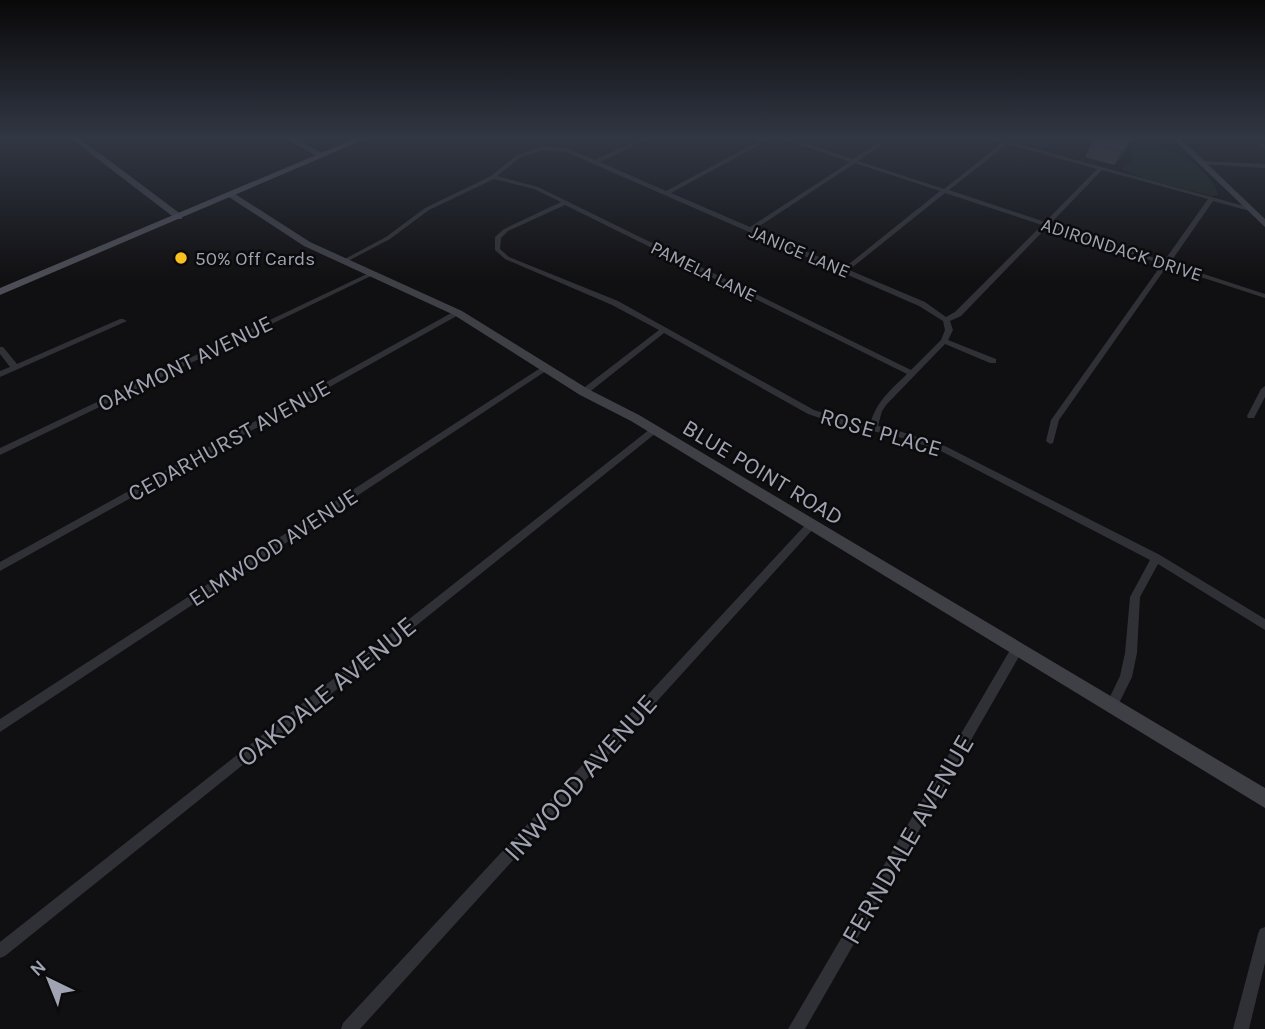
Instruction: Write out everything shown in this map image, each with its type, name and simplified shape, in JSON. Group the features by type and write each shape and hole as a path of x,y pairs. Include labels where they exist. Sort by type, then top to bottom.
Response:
{"main road":[{"path":"0,292 254,185"}],"street":[{"path":"137,185 179,217"},
{"path":"344,261 388,238 427,209 476,185"},
{"name":"PAMELA LANE","path":"526,185 912,373"},
{"name":"JANICE LANE","path":"648,185 922,304 946,320"},
{"path":"666,193 681,185"},
{"path":"749,230 817,185"},
{"name":"ADIRONDACK DRIVE","path":"927,185 1265,296"},
{"path":"845,270 952,185"},
{"path":"874,427 878,411 944,341 949,330 946,320 958,314 1086,185"},
{"path":"1158,185 1265,213"},
{"path":"1224,185 1265,224"},
{"name":"BLUE POINT ROAD","path":"232,195 307,244 458,313 545,369 653,430 1265,799"},
{"path":"1050,441 1055,420 1211,200"},
{"name":"ROSE PLACE","path":"564,203 506,230 498,237 497,249 506,258 615,303 811,412 942,447 1156,558 1265,625"},
{"name":"OAKMONT AVENUE","path":"0,452 371,274"},
{"name":"CEDARHURST AVENUE","path":"0,567 458,313"},
{"path":"0,373 122,321"},
{"path":"584,392 664,330"},
{"path":"944,341 993,361"},
{"path":"0,349 15,367"},
{"name":"ELMWOOD AVENUE","path":"0,726 545,369"},
{"path":"1251,416 1265,389"},
{"name":"OAKDALE AVENUE","path":"0,951 653,430"},
{"name":"INWOOD AVENUE","path":"349,1029 811,525"},
{"path":"1112,705 1126,677 1131,653 1135,597 1156,558"},
{"name":"FERNDALE AVENUE","path":"796,1029 1017,649"},
{"path":"1241,1029 1265,934"}],"shaded area":[{"path":"1169,185 1214,185 1218,195 1212,196"}],"place":[{"name":"50% Off Cards","path":"181,258"}]}
